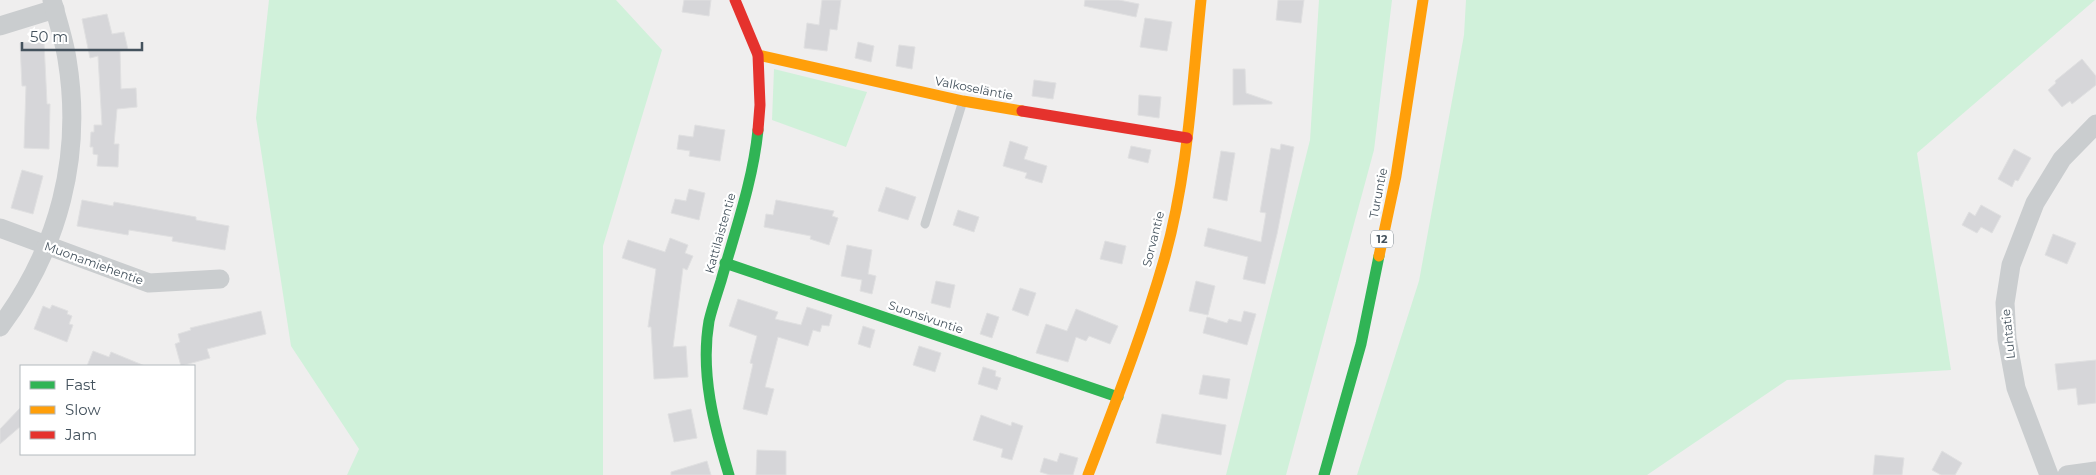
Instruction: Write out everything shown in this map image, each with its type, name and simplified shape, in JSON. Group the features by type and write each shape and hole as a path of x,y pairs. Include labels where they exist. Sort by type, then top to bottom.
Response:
{"main road":[{"name":"Kattilaistentie","path":"729,475 715,430 708,392 709,322 755,159 760,105 758,55 735,0"},
{"name":"Sorvantie","path":"1088,475 1118,396 1164,259 1177,200 1187,138 1201,0"},
{"name":"Turuntie","path":"1324,475 1361,344 1396,176 1423,0"},
{"name":"Valkoseläntie","path":"758,55 963,101 1187,138"},
{"name":"Suonsivuntie","path":"725,263 1118,396"}],"street":[{"path":"0,26 53,5 67,58 72,116 69,162 62,198 48,247 30,280 0,327"},
{"name":"Luhtatie","path":"2049,475 2016,388 2007,339 2005,303 2011,265 2035,203 2062,159 2096,124"},
{"name":"Muonamiehentie","path":"0,228 149,283 220,280"},
{"path":"2067,475 2096,471"}],"lane":[{"path":"924,224 963,101"}],"green space":[{"path":"269,0 616,0 662,50 603,246 603,475 347,475 359,449 291,346 256,118"},
{"path":"1319,0 1392,0 1374,150 1286,475 1226,475 1310,140"},
{"path":"1466,0 2095,0 1917,153 1951,370 1787,380 1647,475 1357,475 1419,281 1464,35"},
{"path":"774,69 867,92 846,147 772,120"}],"building":[{"path":"684,0 711,0 709,16 682,12"},
{"path":"822,0 841,0 837,30 830,29 827,51 804,48 807,23 819,25"},
{"path":"1085,0 1119,0 1139,4 1136,17 1084,6"},
{"path":"1278,0 1304,0 1301,23 1276,20"},
{"path":"107,14 112,34 124,32 128,50 120,51 121,89 136,88 137,107 117,109 114,144 119,144 118,167 97,166 98,155 93,154 93,147 90,147 91,132 94,132 94,125 102,125 98,56 90,58 82,19"},
{"path":"1145,18 1172,22 1167,51 1140,47"},
{"path":"44,42 47,104 50,104 49,149 24,148 26,86 22,86 20,43"},
{"path":"858,42 874,46 871,62 855,58"},
{"path":"899,45 915,47 912,69 896,66"},
{"path":"2082,59 2096,76 2096,85 2072,104 2070,101 2062,107 2048,90 2056,83 2055,81"},
{"path":"1233,69 1245,69 1246,93 1272,102 1272,104 1233,105"},
{"path":"1034,80 1056,83 1053,99 1032,96"},
{"path":"1139,95 1161,97 1159,118 1138,115"},
{"path":"695,125 725,130 720,161 689,156 690,151 677,149 679,135 693,137"},
{"path":"1010,141 1028,147 1024,159 1047,166 1042,183 1025,178 1027,173 1003,166"},
{"path":"1281,144 1294,147 1265,284 1243,279 1248,257 1204,246 1208,228 1261,242 1266,213 1260,212 1271,148 1280,150"},
{"path":"1131,146 1151,150 1148,163 1128,158"},
{"path":"2014,149 2031,158 2018,181 2015,180 2012,187 1998,179"},
{"path":"1221,151 1235,153 1227,201 1213,198"},
{"path":"22,170 43,176 33,214 11,208"},
{"path":"886,187 916,197 908,220 878,211"},
{"path":"689,189 705,193 699,220 671,213 675,199 686,201"},
{"path":"82,200 113,206 114,202 196,217 196,220 229,226 225,250 172,241 173,237 129,230 128,235 77,226"},
{"path":"776,200 834,211 832,216 838,218 829,245 810,239 811,236 764,227 766,214 773,215"},
{"path":"1981,205 2001,216 1992,233 1981,227 1977,233 1962,225 1969,212 1975,216"},
{"path":"958,210 979,217 974,232 953,225"},
{"path":"2053,234 2076,243 2067,264 2045,255"},
{"path":"670,238 688,245 685,253 693,256 687,270 683,268 673,347 686,346 688,377 654,379 651,327 648,327 656,269 622,258 628,240 665,252"},
{"path":"1105,241 1126,246 1122,264 1100,259"},
{"path":"847,245 872,250 868,274 876,276 872,294 860,291 862,280 841,276"},
{"path":"936,281 955,285 950,308 931,303"},
{"path":"1196,281 1215,286 1208,315 1189,311"},
{"path":"1020,288 1036,293 1028,316 1012,310"},
{"path":"738,299 778,312 775,319 801,325 807,307 832,315 829,326 822,325 820,332 813,330 808,346 778,337 765,387 774,389 767,415 743,409 753,364 750,363 757,336 729,326"},
{"path":"52,305 68,311 67,314 72,316 69,324 73,325 67,342 34,329 43,306 50,309"},
{"path":"1076,309 1118,326 1110,344 1089,336 1086,341 1076,337 1068,362 1036,353 1046,324 1067,331"},
{"path":"261,311 266,334 207,349 210,358 181,365 175,344 180,342 178,334 191,330 190,328"},
{"path":"1244,311 1256,314 1247,345 1203,333 1207,317 1227,323 1229,319 1241,322"},
{"path":"987,313 999,317 992,338 980,334"},
{"path":"863,326 875,330 870,348 858,344"},
{"path":"919,346 941,353 935,372 913,365"},
{"path":"93,351 109,357 111,352 143,365 87,365"},
{"path":"2096,360 2096,403 2078,405 2076,388 2058,390 2055,364"},
{"path":"983,367 996,371 995,376 1001,378 997,390 978,384"},
{"path":"1203,375 1230,379 1227,399 1199,394"},
{"path":"20,408 20,427 0,444 0,429"},
{"path":"691,409 697,438 674,442 668,414"},
{"path":"1162,414 1226,425 1221,455 1156,443"},
{"path":"981,415 1011,426 1012,422 1023,426 1012,460 1001,457 1003,449 973,440"},
{"path":"757,450 786,451 786,475 756,475"},
{"path":"1942,451 1962,463 1955,475 1941,475 1932,470"},
{"path":"1060,453 1078,458 1073,475 1050,475 1040,472 1044,458 1057,462"},
{"path":"1875,455 1904,458 1902,475 1873,475"},
{"path":"707,461 711,475 671,475 671,472"}],"traffic: fast":[{"path":"729,475 718,438 710,399 707,380 707,341 710,316 748,187 758,130"},
{"path":"1324,475 1361,344 1379,256"},
{"path":"725,263 1118,397"}],"traffic: slow":[{"path":"1088,475 1147,314 1172,228 1184,163 1201,0"},
{"path":"1379,256 1396,176 1423,0"},
{"path":"758,55 963,101 1022,111"}],"traffic: jam":[{"path":"735,0 758,55 760,105 758,130"},
{"path":"1022,111 1187,138"}]}
